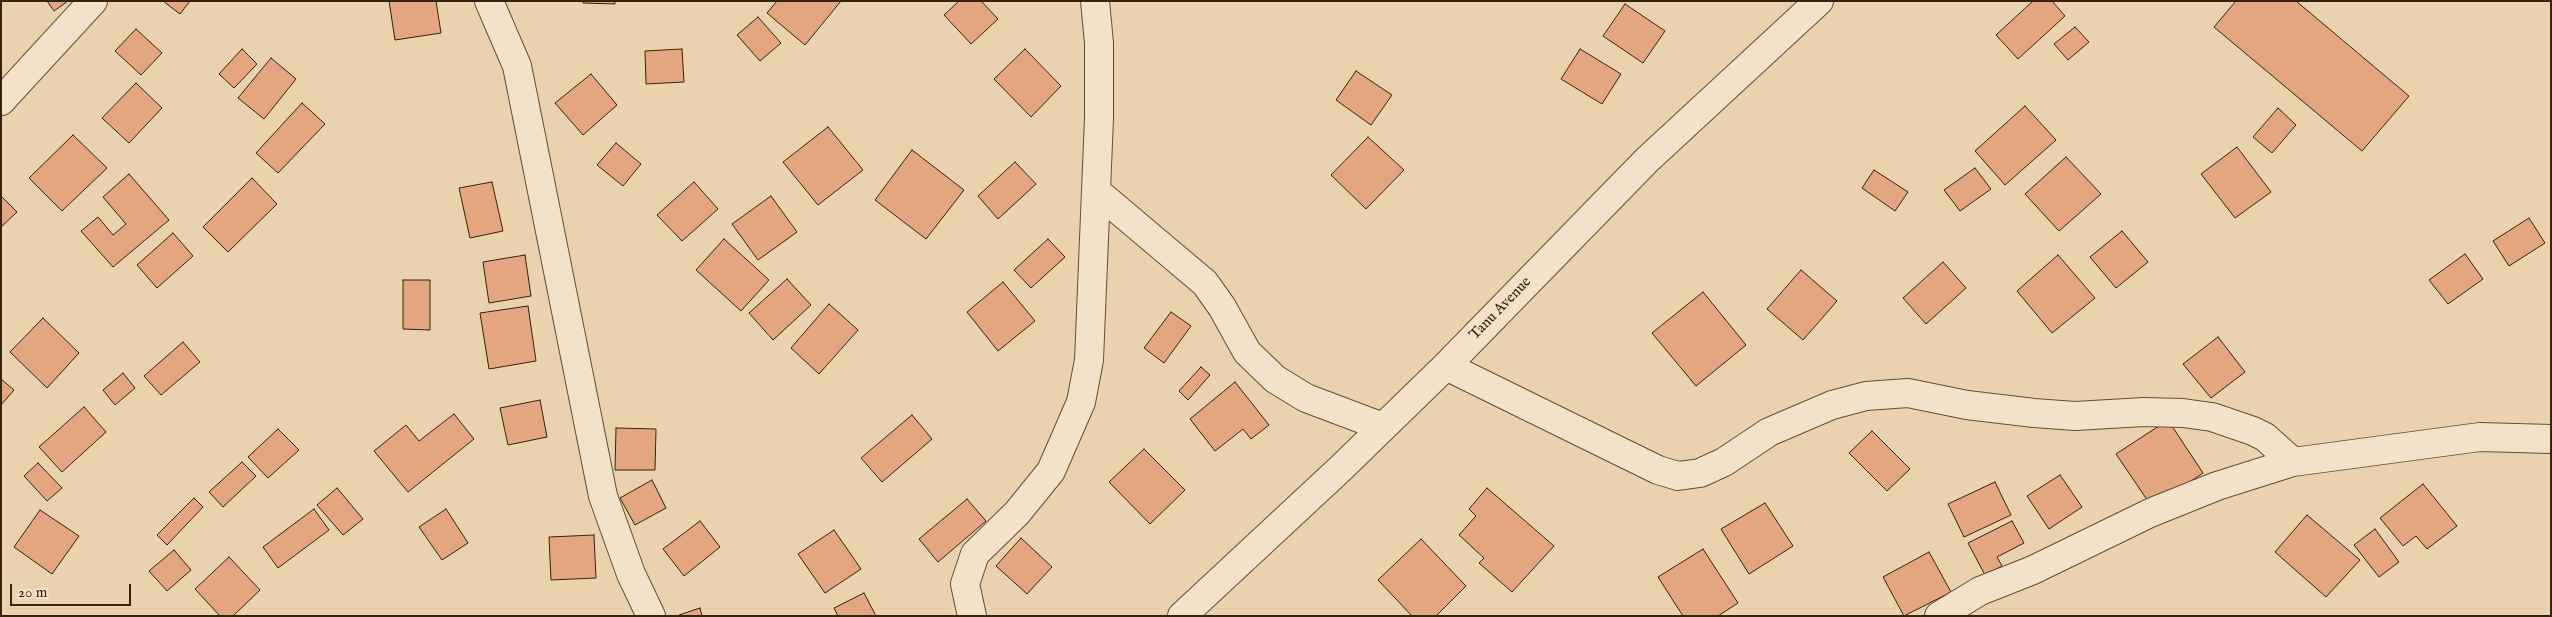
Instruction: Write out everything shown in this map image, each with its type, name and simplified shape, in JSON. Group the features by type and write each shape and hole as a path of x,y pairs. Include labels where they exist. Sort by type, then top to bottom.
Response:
{"street":[{"path":"1,101 93,1"},
{"path":"489,1 517,66 603,496 630,574 650,616"},
{"path":"972,616 965,584 975,554 1018,513 1051,471 1081,402 1089,360 1096,191 1099,43 1095,1"},
{"name":"Tanu Avenue","path":"1182,616 1446,366 1647,160 1819,1"},
{"path":"1096,191 1205,283 1222,306 1247,352 1275,379 1306,398 1383,427"},
{"path":"1446,366 1658,470 1678,476 1700,473 1724,462 1769,432 1832,404 1866,396 1908,393 1967,405 2034,413 2075,416 2183,412 2212,417 2265,437 2293,462"},
{"path":"1939,616 1980,591 2032,570 2150,513 2217,486 2293,462 2480,437 2551,439"}],"building":[{"path":"47,1 68,1 54,11"},
{"path":"163,1 190,1 180,14"},
{"path":"389,1 436,1 441,33 395,40"},
{"path":"583,1 615,1 615,4 583,3"},
{"path":"777,1 841,1 805,45 767,13"},
{"path":"959,1 981,1 998,19 971,44 944,15"},
{"path":"2033,1 2052,1 2065,16 2018,59 1996,35"},
{"path":"2236,1 2296,1 2409,96 2362,151 2214,27"},
{"path":"1625,4 1665,31 1643,63 1603,36"},
{"path":"758,17 781,43 760,61 737,35"},
{"path":"2075,27 2089,42 2068,60 2054,44"},
{"path":"136,29 162,53 141,75 115,51"},
{"path":"242,49 257,64 234,88 219,74"},
{"path":"682,49 684,82 646,84 645,51"},
{"path":"1025,49 1061,86 1031,117 994,79"},
{"path":"1580,49 1621,74 1602,104 1561,79"},
{"path":"271,58 296,79 264,119 238,98"},
{"path":"1356,71 1392,95 1371,125 1336,100"},
{"path":"591,74 617,105 583,135 555,103"},
{"path":"136,83 162,108 129,143 102,118"},
{"path":"302,103 325,124 278,173 256,153"},
{"path":"2025,106 2056,140 2005,185 1975,151"},
{"path":"2278,108 2296,125 2272,153 2253,137"},
{"path":"828,127 863,170 818,205 783,162"},
{"path":"73,135 107,168 62,211 29,178"},
{"path":"1368,137 1404,170 1366,209 1331,175"},
{"path":"616,143 641,164 623,186 597,165"},
{"path":"2237,147 2271,192 2235,218 2201,174"},
{"path":"912,150 964,190 926,239 875,200"},
{"path":"2066,157 2101,194 2059,231 2025,194"},
{"path":"1015,162 1036,184 998,219 978,196"},
{"path":"1975,168 1991,189 1960,211 1944,190"},
{"path":"1874,170 1908,192 1895,211 1862,188"},
{"path":"129,174 169,220 113,267 81,231 98,217 113,235 126,224 103,197"},
{"path":"252,178 277,204 228,252 203,227"},
{"path":"492,182 503,231 470,238 459,188"},
{"path":"694,182 718,209 682,241 657,215"},
{"path":"1,196 17,212 1,227"},
{"path":"771,196 797,232 758,260 732,224"},
{"path":"2529,218 2545,243 2509,266 2493,241"},
{"path":"2122,231 2148,262 2116,288 2090,257"},
{"path":"173,233 193,256 157,288 137,265"},
{"path":"724,239 769,280 741,311 696,270"},
{"path":"1048,239 1065,257 1031,288 1014,270"},
{"path":"2465,254 2483,279 2448,304 2429,280"},
{"path":"525,255 531,296 489,303 483,262"},
{"path":"2058,255 2095,298 2052,333 2017,291"},
{"path":"1943,262 1966,288 1926,324 1903,298"},
{"path":"1801,270 1837,301 1803,340 1767,309"},
{"path":"787,279 811,305 773,340 749,313"},
{"path":"403,280 430,280 430,330 403,329"},
{"path":"1003,282 1035,321 998,351 967,312"},
{"path":"1703,292 1746,345 1696,386 1652,333"},
{"path":"829,304 858,330 819,374 791,348"},
{"path":"528,306 536,361 489,369 480,313"},
{"path":"1171,312 1191,326 1164,363 1144,348"},
{"path":"43,318 79,353 47,388 10,352"},
{"path":"2218,337 2245,372 2211,398 2183,364"},
{"path":"183,342 200,362 161,395 144,376"},
{"path":"1201,367 1210,375 1188,400 1179,391"},
{"path":"123,373 135,388 115,405 103,390"},
{"path":"1,379 14,390 1,405"},
{"path":"1235,382 1269,425 1251,439 1243,429 1215,451 1190,419"},
{"path":"540,400 547,437 508,445 500,408"},
{"path":"84,407 106,432 62,472 39,447"},
{"path":"454,414 474,439 408,492 374,451 406,425 419,441"},
{"path":"912,415 932,439 882,482 861,458"},
{"path":"2168,420 2203,473 2152,507 2116,454"},
{"path":"616,428 656,429 655,470 615,470"},
{"path":"278,429 299,450 268,478 248,457"},
{"path":"1872,431 1910,469 1887,491 1849,453"},
{"path":"1144,449 1185,490 1150,524 1109,482"},
{"path":"242,462 256,476 223,507 209,492"},
{"path":"38,463 62,488 47,501 24,476"},
{"path":"2060,475 2082,507 2049,529 2027,496"},
{"path":"652,480 666,508 635,525 620,498"},
{"path":"1995,482 2011,515 1964,537 1948,504"},
{"path":"2423,484 2457,526 2427,549 2416,536 2403,546 2380,518"},
{"path":"337,488 363,519 343,535 317,505"},
{"path":"1487,488 1554,546 1512,592 1479,563 1484,558 1459,535 1476,516 1469,509"},
{"path":"194,498 203,507 167,545 157,535"},
{"path":"967,499 986,521 938,562 919,539"},
{"path":"1765,503 1793,546 1749,574 1721,529"},
{"path":"314,509 329,530 278,568 263,547"},
{"path":"446,509 468,543 442,560 419,527"},
{"path":"40,510 79,536 52,574 14,547"},
{"path":"2307,515 2360,560 2326,597 2275,552"},
{"path":"700,521 720,547 684,576 663,549"},
{"path":"2012,521 2024,543 1997,557 2002,566 1985,575 1968,543"},
{"path":"2375,529 2399,562 2379,577 2354,545"},
{"path":"834,530 861,569 825,593 798,554"},
{"path":"594,535 596,578 551,580 549,537"},
{"path":"1021,538 1052,567 1027,594 996,566"},
{"path":"1421,539 1466,586 1436,616 1412,616 1378,580"},
{"path":"1703,549 1738,603 1718,616 1683,616 1658,577"},
{"path":"174,550 191,570 167,591 149,571"},
{"path":"1929,552 1951,592 1904,616 1883,577"},
{"path":"229,557 260,590 233,616 220,616 195,589"},
{"path":"864,593 876,616 838,616 834,608"},
{"path":"700,608 702,616 679,616 679,615"}]}
